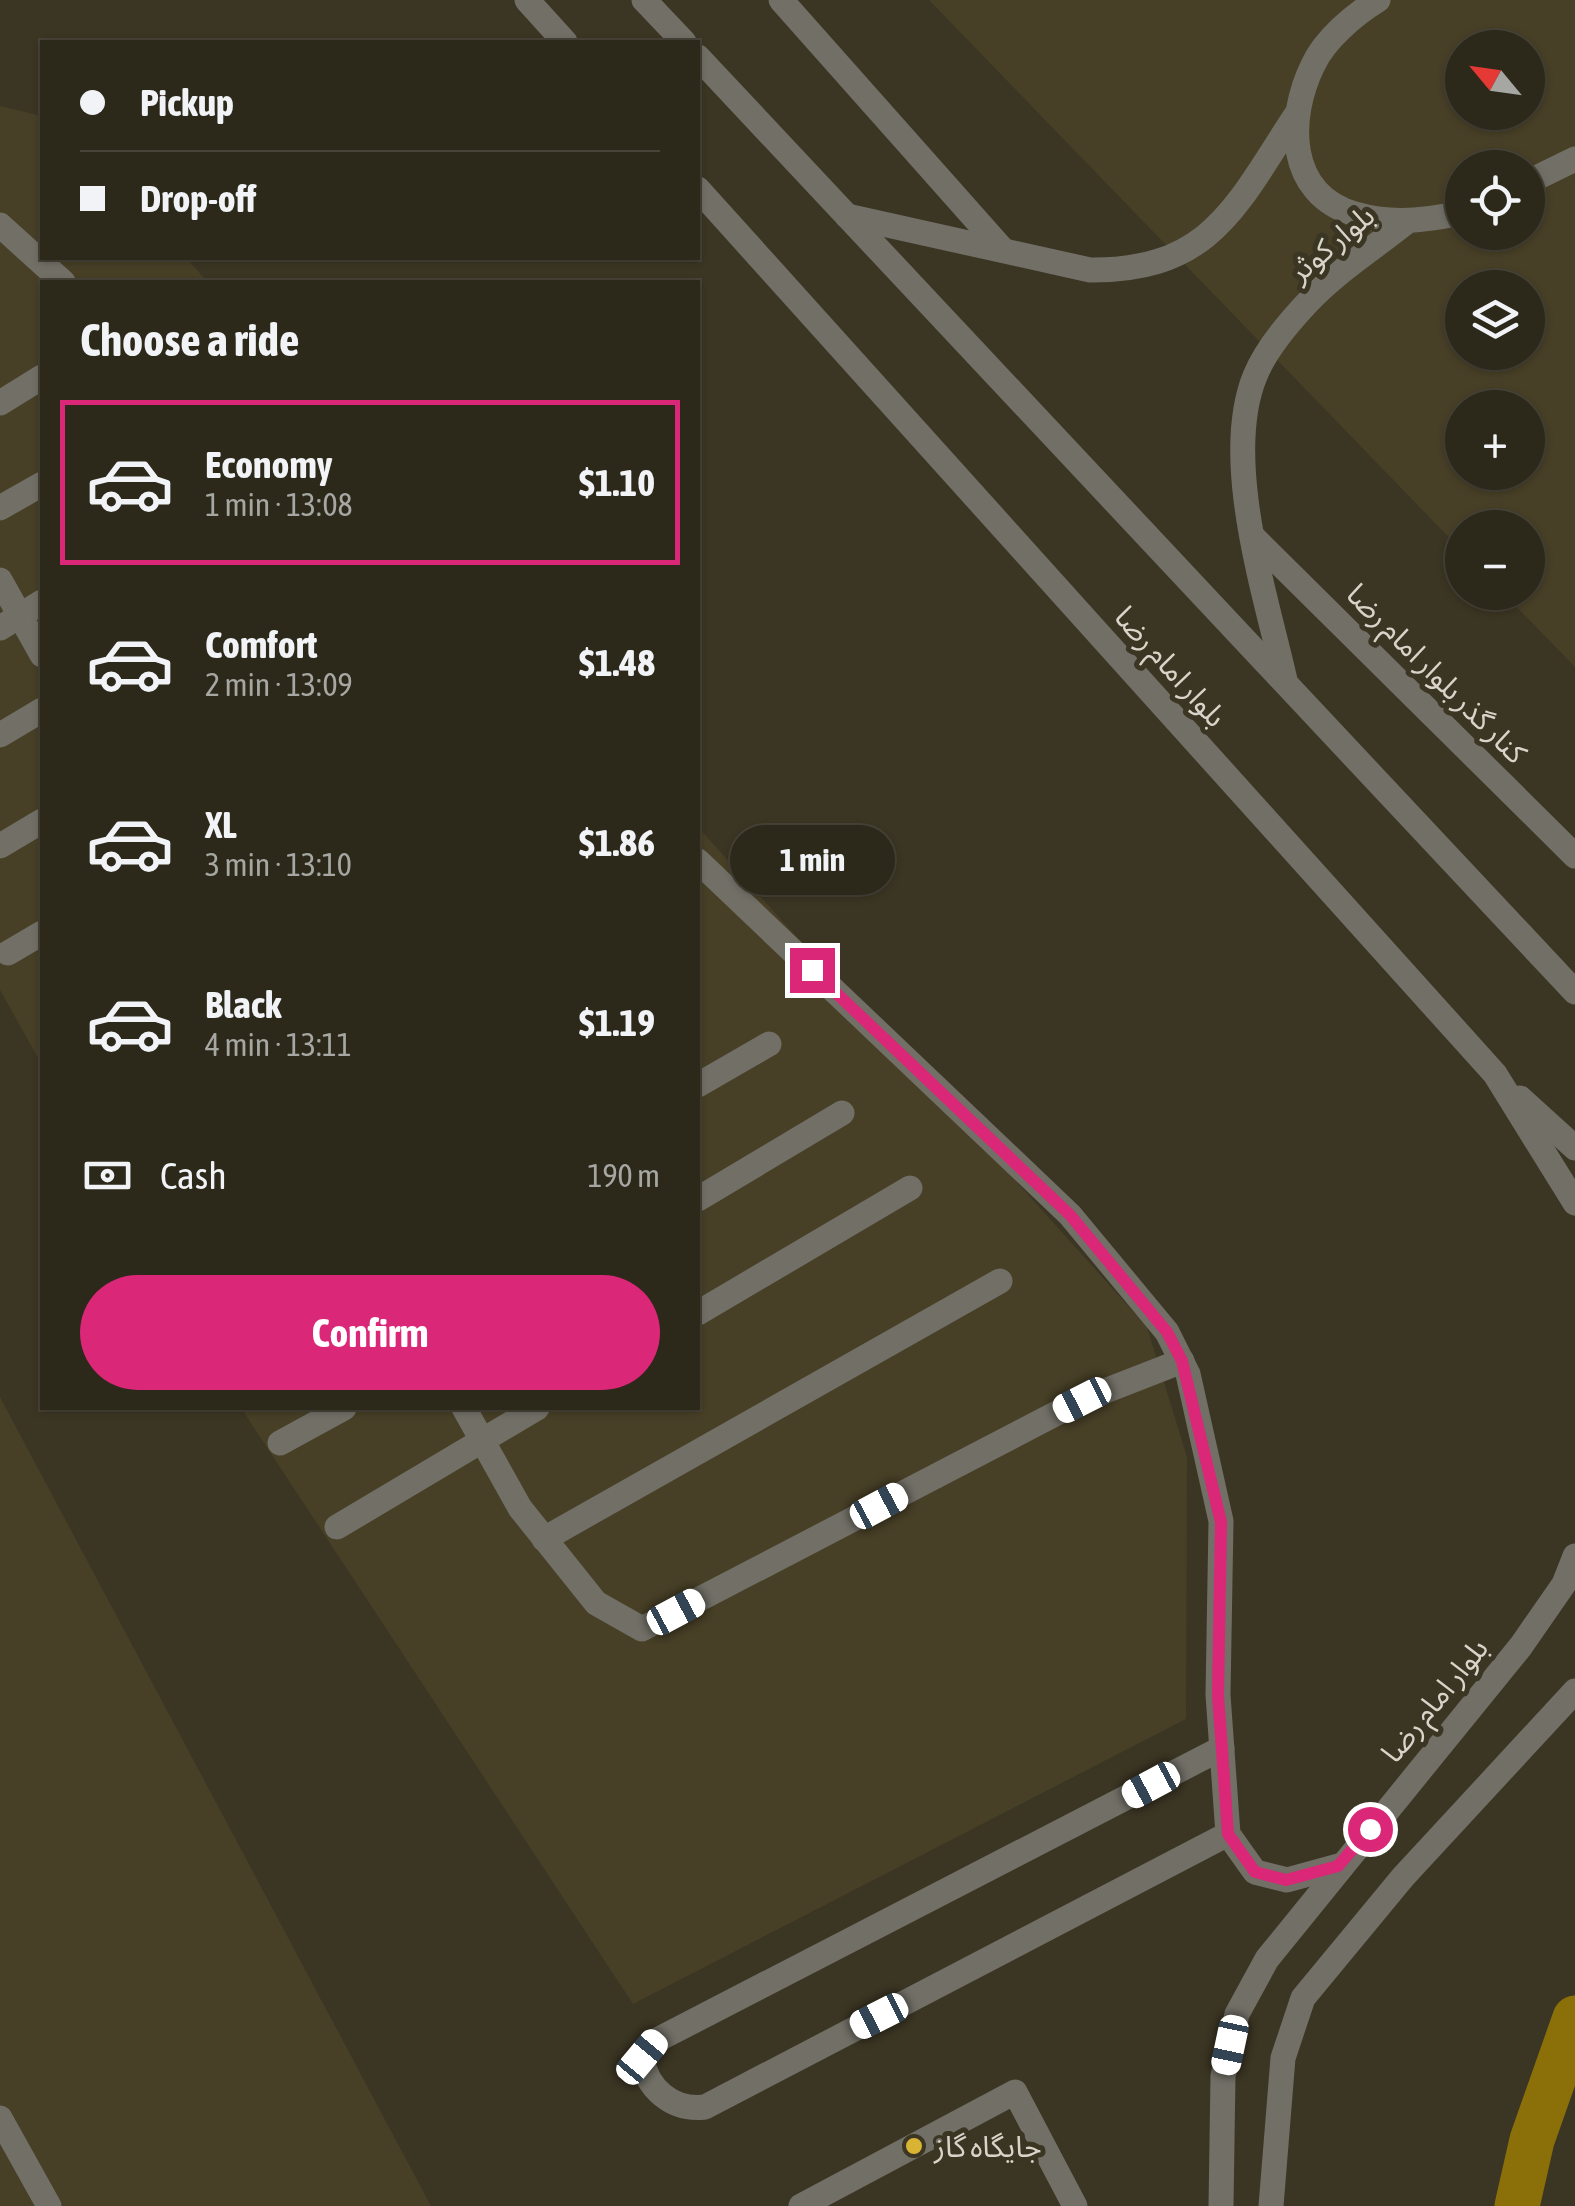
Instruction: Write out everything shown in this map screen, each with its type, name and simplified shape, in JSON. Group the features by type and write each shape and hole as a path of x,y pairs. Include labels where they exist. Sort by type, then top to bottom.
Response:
{"street":[{"path":"527,0 563,40"},
{"path":"644,0 682,40"},
{"path":"781,0 1002,250"},
{"path":"847,216 1090,270 1126,270 1161,263 1202,242 1232,212 1296,115 1314,62 1353,16 1378,0"},
{"path":"700,59 1575,992"},
{"path":"1296,115 1299,161 1304,174 1323,196 1352,214 1405,224 1445,217"},
{"path":"1545,174 1575,159"},
{"name":"بلوار امام رضا","path":"700,192 1495,1074 1575,1203"},
{"name":"بلوار کوثر","path":"1286,684 1253,537 1244,453 1255,376 1310,300 1405,224"},
{"path":"0,225 61,280"},
{"path":"0,404 40,378"},
{"path":"0,508 40,485"},
{"name":"کنار گذر بلوار امام رضا","path":"1253,537 1575,856"},
{"path":"0,580 40,652"},
{"path":"0,735 40,711"},
{"path":"0,846 40,822"},
{"path":"700,864 1070,1215 1167,1332 1182,1361 1221,1522 1218,1695 1228,1834 1255,1872 1286,1880 1338,1866"},
{"path":"8,953 40,934"},
{"path":"700,1085 769,1044"},
{"path":"1495,1074 1575,1148"},
{"path":"700,1198 842,1113"},
{"path":"700,1312 910,1188"},
{"path":"544,1539 1000,1281"},
{"path":"465,1410 520,1508 544,1539 596,1603 642,1629 1082,1400 1182,1361"},
{"path":"280,1444 340,1410"},
{"path":"337,1526 534,1410"},
{"name":"بلوار امام رضا","path":"1222,2206 1223,2076 1237,2014 1275,1947 1520,1646 1564,1584 1575,1556"},
{"path":"1270,2206 1283,2058 1304,1998 1403,1877 1575,1691"},
{"path":"1222,1748 655,2041 642,2057 644,2072 665,2099 687,2109 705,2107 1228,1834"},
{"path":"801,2206 1015,2092 1075,2206"},
{"path":"0,2118 49,2206"}],"shaded area":[{"path":"929,0 1575,0 1575,667 1520,610 1545,610 1545,510 1445,510 1445,533"},
{"path":"0,106 40,116 40,260 188,260 206,280 40,280 40,1061 0,990"},
{"path":"700,829 1147,1327 1187,1457 1186,1719 633,2004 242,1410 700,1410"},
{"path":"0,1397 431,2206 0,2206"}],"waterway":[{"path":"1517,2206 1532,2140 1575,2018"}],"place":[{"name":"جایگاه گاز","path":"914,2146"}],"route":[{"path":"812,970 1070,1215 1167,1332 1182,1361 1221,1522 1218,1695 1228,1834 1255,1872 1286,1880 1338,1866 1370,1829"}]}
